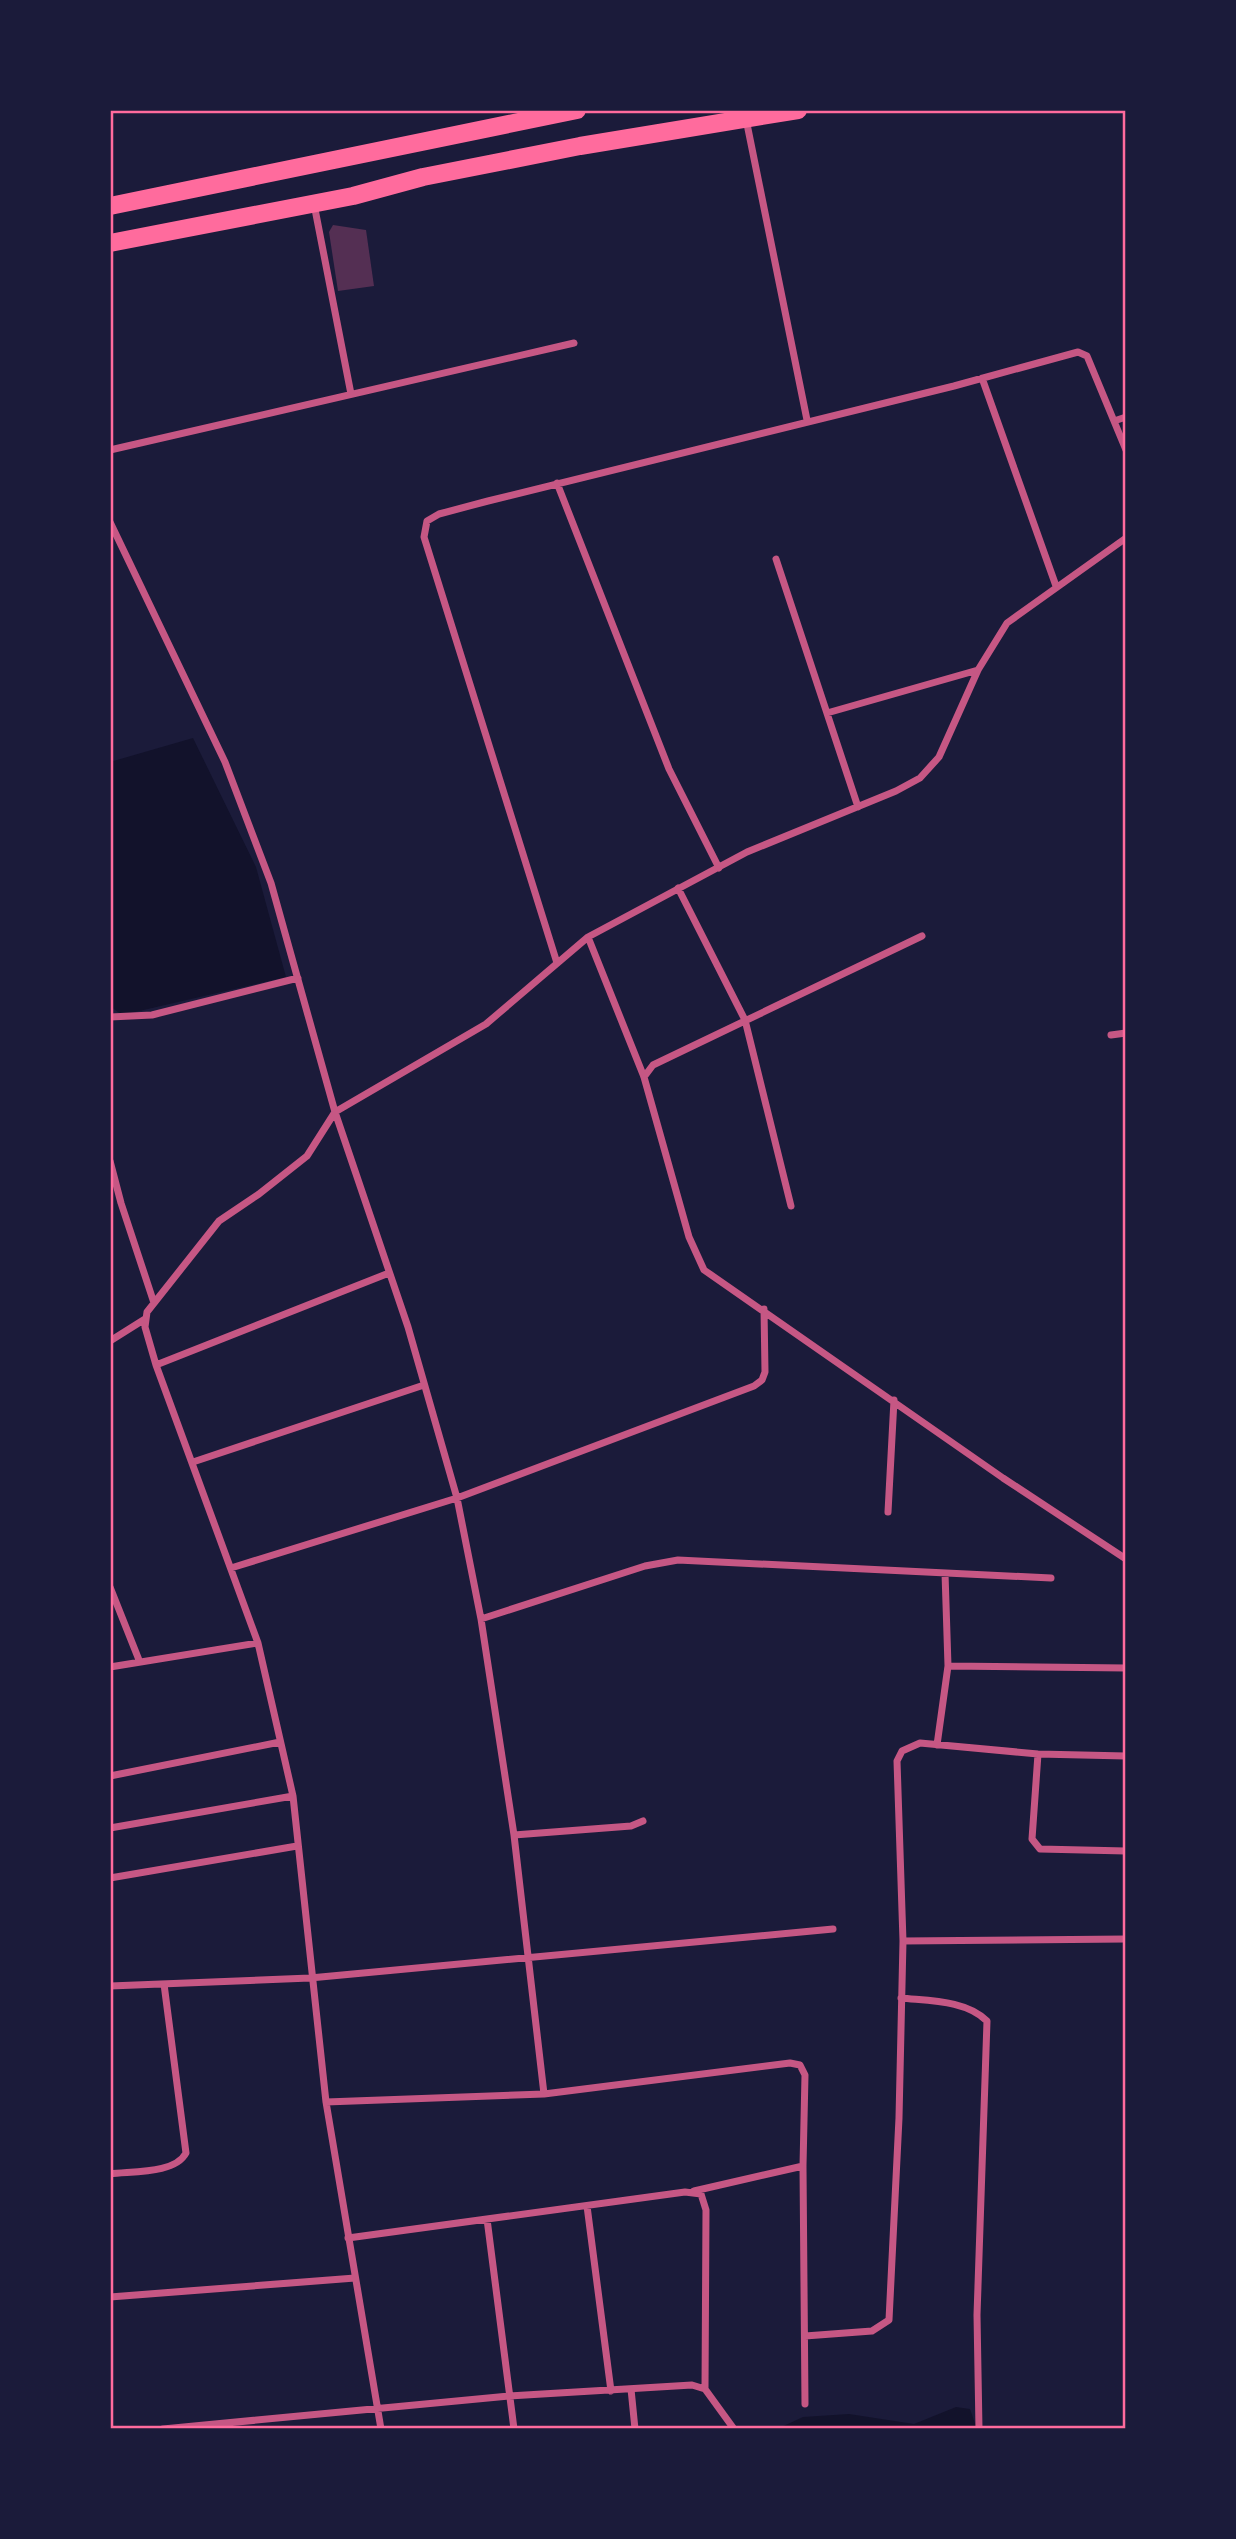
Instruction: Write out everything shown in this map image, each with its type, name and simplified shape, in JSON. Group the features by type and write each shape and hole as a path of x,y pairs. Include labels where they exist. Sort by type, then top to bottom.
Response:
{"highway":[{"path":"110,206 577,110"},
{"path":"110,243 314,203 554,151 798,110"}],"street":[{"path":"746,118 807,420"},
{"path":"314,203 351,394"},
{"path":"110,450 574,343"},
{"path":"556,964 424,537 427,521 439,514 557,483 1083,353 1126,450"},
{"path":"982,378 1056,586"},
{"path":"1114,421 1126,417"},
{"path":"557,483 669,769 719,868"},
{"path":"110,522 225,762 271,883 335,1112 389,1273 457,1498 481,1619 514,1835 544,2094"},
{"path":"110,1341 145,1320 154,1303 219,1221 307,1156 335,1112 486,1024 588,937 747,852 858,807 920,778 939,757 978,670 1007,623 1126,538"},
{"path":"776,559 858,807"},
{"path":"827,713 978,670"},
{"path":"678,888 745,1020 791,1206"},
{"path":"644,1077 653,1065 922,936"},
{"path":"588,937 644,1077 699,1263 710,1275 764,1309 1126,1559"},
{"path":"110,1017 152,1015 298,978"},
{"path":"1111,1035 1126,1033"},
{"path":"110,1161 154,1303"},
{"path":"156,1365 389,1273"},
{"path":"231,1568 457,1498 754,1387 762,1380 765,1372 764,1309"},
{"path":"145,1320 156,1365 258,1643 293,1796 310,1978 326,2102 381,2429"},
{"path":"193,1462 424,1385"},
{"path":"888,1512 894,1401"},
{"path":"481,1619 645,1566 678,1560 1051,1578"},
{"path":"937,1745 948,1666 945,1573"},
{"path":"110,1587 139,1660"},
{"path":"110,1667 139,1660 258,1643"},
{"path":"948,1666 1126,1668"},
{"path":"110,1776 280,1742"},
{"path":"805,2336 872,2331 889,2320 903,1941 897,1761 902,1751 911,1746 937,1745 1038,1754 1126,1756"},
{"path":"1038,1754 1032,1839 1040,1849 1126,1852"},
{"path":"110,1828 293,1796"},
{"path":"514,1835 631,1826 643,1821"},
{"path":"110,1878 297,1846"},
{"path":"110,1986 310,1978 833,1929"},
{"path":"903,1941 1126,1938"},
{"path":"110,2174 167,2166 182,2160 186,2152 164,1984"},
{"path":"901,1998 954,2004 978,2013 987,2021 977,2315 979,2429"},
{"path":"326,2102 544,2094 790,2063 800,2065 805,2075 805,2404"},
{"path":"348,2238 693,2192 803,2166"},
{"path":"693,2192 705,2200 706,2210 705,2389 734,2429"},
{"path":"586,2206 611,2391"},
{"path":"487,2218 514,2429"},
{"path":"110,2297 355,2278"},
{"path":"163,2429 509,2396 692,2385 705,2389"},
{"path":"631,2389 635,2429"}],"shaded area":[{"path":"193,738 256,867 286,977 122,1015 110,1006 110,762"},
{"path":"956,2407 970,2409 977,2429 777,2429 803,2417 849,2414 914,2424"}],"building":[{"path":"333,225 366,230 374,286 338,291 329,232"}]}
